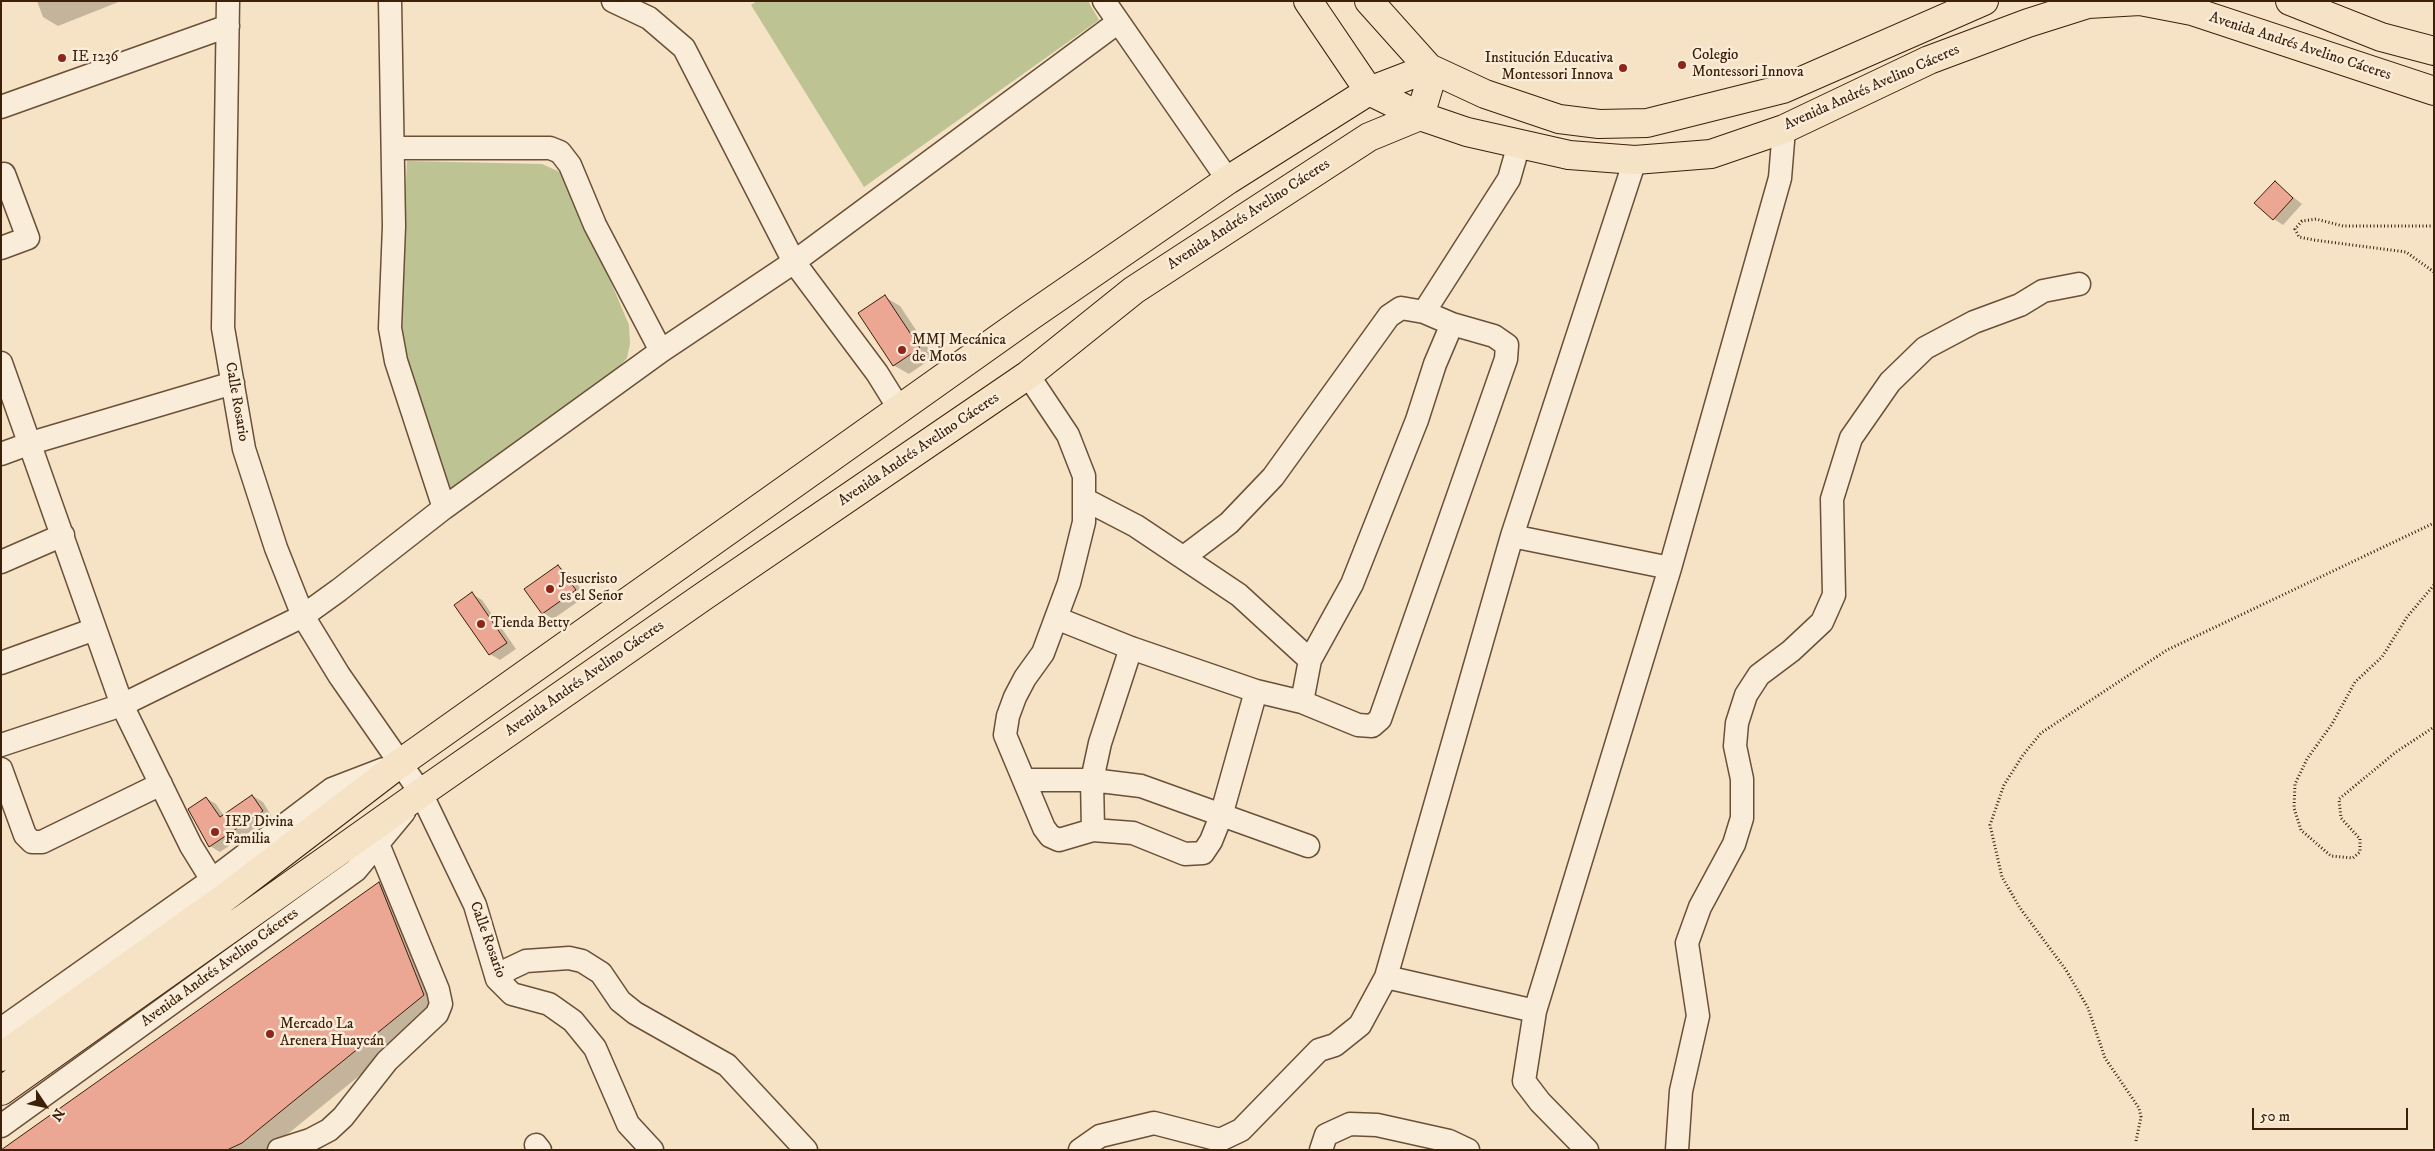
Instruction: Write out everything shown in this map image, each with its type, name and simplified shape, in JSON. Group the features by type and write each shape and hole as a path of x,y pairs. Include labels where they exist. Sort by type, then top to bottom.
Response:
{"main road":[{"path":"1308,1 1369,91"},
{"path":"1369,1 1429,68 1485,94 1559,119 1599,124 1647,124 1783,89 1984,1"},
{"name":"Avenida Andrés Avelino Cáceres","path":"1369,91 1420,116 1468,132 1569,155 1635,160 1711,154 1784,129 1929,60 2028,23 2088,4 2140,1 2192,11 2434,91"},
{"path":"2290,1 2381,37 2434,50"},
{"path":"1,1057 224,899 399,764 1228,180 1369,91 1429,68"},
{"path":"1420,116 1429,86 1429,68"},
{"name":"Avenida Andrés Avelino Cáceres","path":"1,1091 421,792 1028,375 1134,290 1369,137 1420,116"},
{"path":"1115,259 1134,290"},
{"path":"681,565 704,596"}],"street":[{"name":"Calle Rosario","path":"228,1 224,328 244,449 276,548 303,616 339,675 399,764 421,792 474,905 497,978 512,994 549,1004 573,1021 595,1048 628,1124 652,1150"},
{"path":"390,1 394,226 390,328 396,361 444,508"},
{"path":"613,1 650,18 684,48 794,262 877,373 900,410"},
{"path":"1104,1 1117,23 1228,180"},
{"path":"1,745 122,705 303,616 444,508 661,351 794,262 1117,23"},
{"path":"1,107 228,26"},
{"path":"1587,1150 1540,1102 1524,1081 1536,1011 1670,568 1780,178 1784,129"},
{"path":"1424,312 1509,179 1519,144"},
{"path":"393,148 550,148 560,152 570,165 595,225 661,351"},
{"path":"1080,1150 1100,1136 1154,1123 1220,1140 1241,1130 1319,1050 1335,1045 1360,1024 1386,977 1512,536 1635,160"},
{"path":"1,248 28,238 4,174"},
{"path":"1677,1150 1680,1091 1698,1016 1687,943 1700,907 1734,844 1742,818 1742,779 1736,746 1737,723 1746,695 1759,675 1822,622 1834,594 1832,499 1851,438 1890,382 1926,348 1974,322 2020,305 2043,292 2079,284"},
{"path":"1056,618 1132,648 1256,691 1302,702 1358,724 1372,726 1380,719 1506,359 1507,345 1494,336 1452,324 1424,312 1401,308 1389,316 1273,478 1229,523 1184,556"},
{"path":"1302,702 1310,660 1352,584 1417,420 1435,364 1452,324"},
{"path":"2,365 122,705 191,846 212,880"},
{"path":"1028,375 1068,435 1084,476 1084,522 1069,582 1043,653 1025,678 1008,716 1006,735 1044,828 1050,836 1059,840 1093,830 1132,833 1185,854 1203,853 1221,816 1256,691"},
{"path":"1,454 31,443 233,383"},
{"path":"1084,499 1136,526 1184,556 1239,595 1310,660"},
{"path":"1,562 63,535"},
{"path":"1512,536 1670,568"},
{"path":"1,663 96,629"},
{"path":"1093,830 1092,780 1100,743 1132,648"},
{"path":"1,1029 212,880 332,789 399,764"},
{"path":"1,769 25,834 32,842 42,842 161,784"},
{"path":"1025,780 1092,780 1141,786 1308,846"},
{"name":"Avenida Andrés Avelino Cáceres","path":"1,1126 356,870 421,792"},
{"path":"280,1150 313,1145 343,1117 387,1061 437,1014 441,1004 438,990 378,844"},
{"path":"497,978 509,969 526,961 569,958 582,961 601,973 620,1001 635,1013 727,1065 806,1150"},
{"path":"1386,977 1536,1011"},
{"path":"1321,1150 1326,1135 1350,1124 1377,1125 1450,1141 1468,1150"}],"path":[{"path":"2434,226 2344,226 2316,219 2302,221 2295,229 2299,237 2406,252 2434,272"},
{"path":"2136,1141 2141,1117 2139,1108 2105,1058 2088,1008 2066,970 2020,908 2002,877 1990,825 2004,785 2023,755 2041,733 2166,650 2434,523"},
{"path":"2434,584 2407,616 2382,657 2355,682 2332,724 2307,759 2295,784 2294,808 2301,830 2331,856 2353,858 2360,852 2360,838 2341,818 2339,799 2396,752 2434,727"}],"green space":[{"path":"757,1 1088,1 1099,20 864,187 751,5"},
{"path":"407,161 542,164 562,173 569,183 629,325 630,344 627,358 617,369 446,496 399,327"}],"building":[{"path":"2275,181 2293,198 2273,220 2254,203"},
{"path":"885,295 920,348 893,366 858,313"},
{"name":"Jesucristo es el Señor","path":"558,565 576,590 542,614 524,589"},
{"name":"Tienda Betty","path":"472,592 507,643 489,655 454,605"},
{"name":"IEP Divina Familia","path":"252,795 263,811 209,847 188,809 206,797 220,817"},
{"name":"Mercado La Arenera Huaycán","path":"379,882 424,995 242,1143 227,1150 1,1150"}],"place":[{"name":"IE 1236","path":"62,58"},
{"name":"Colegio Montessori Innova","path":"1682,65"},
{"name":"Institución Educativa Montessori Innova","path":"1623,68"},
{"name":"MMJ Mecánica de Motos","path":"902,350"},
{"name":"Jesucristo es el Señor","path":"550,589"},
{"name":"Tienda Betty","path":"481,624"},
{"name":"IEP Divina Familia","path":"215,832"},
{"name":"Mercado La Arenera Huaycán","path":"270,1034"}]}
